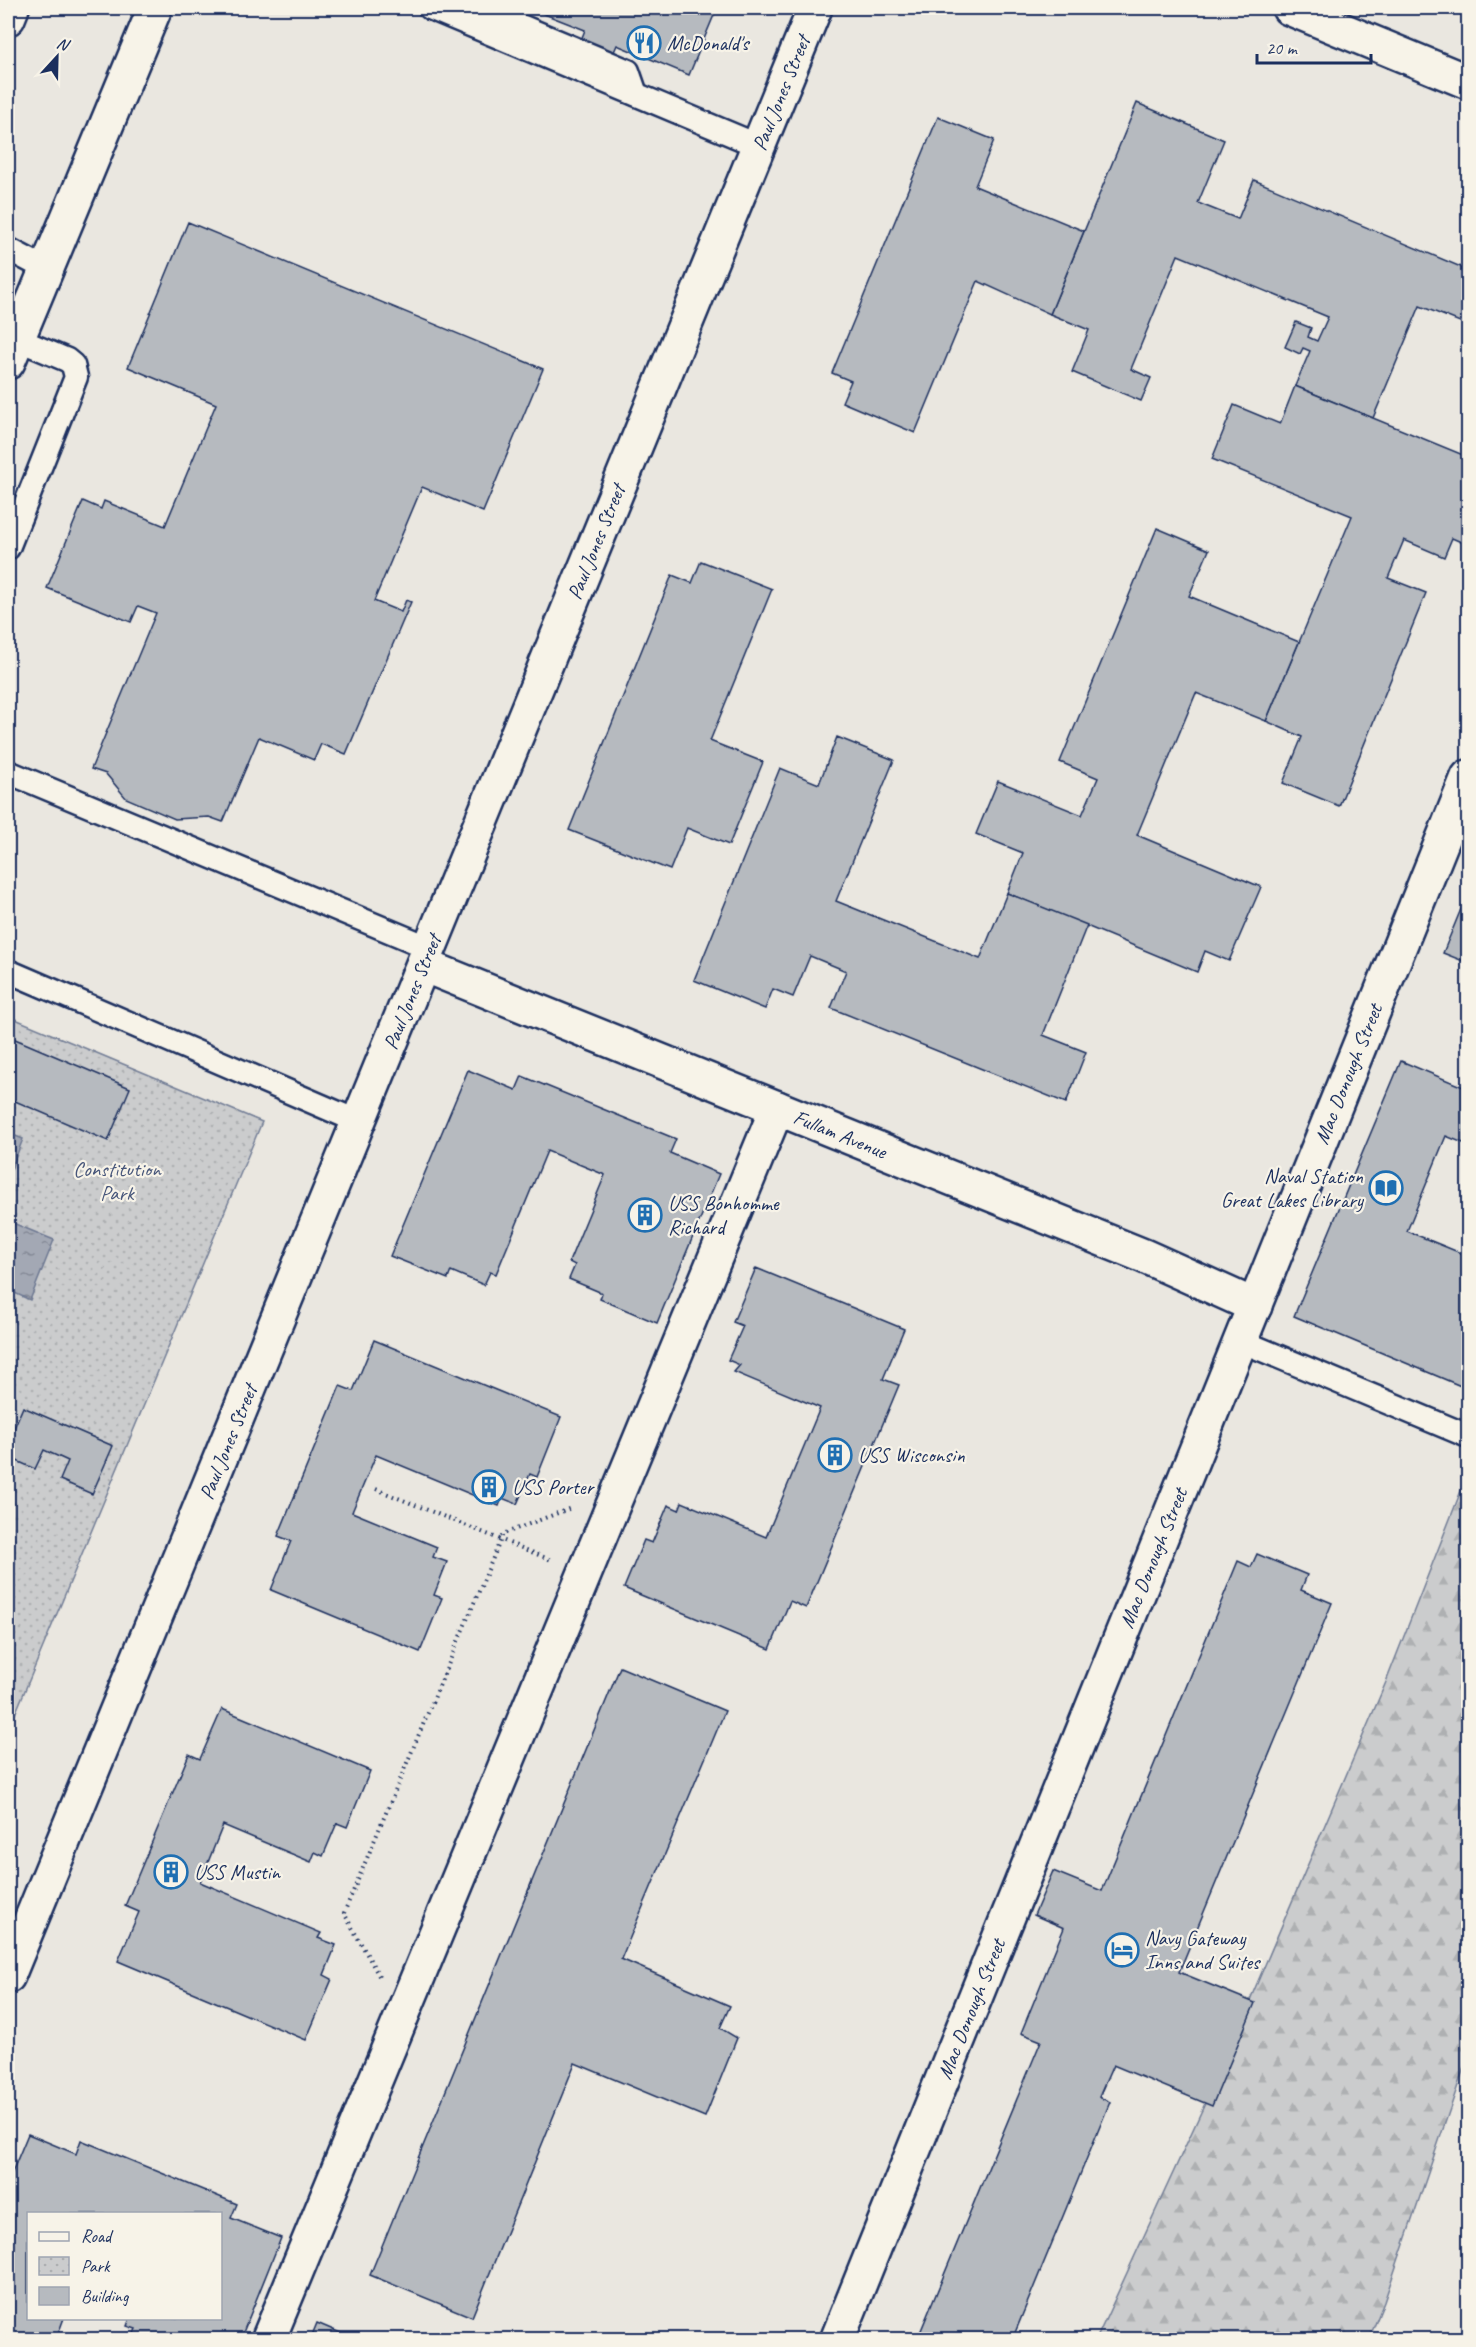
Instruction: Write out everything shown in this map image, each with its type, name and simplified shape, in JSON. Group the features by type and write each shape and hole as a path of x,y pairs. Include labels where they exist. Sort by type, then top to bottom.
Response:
{"street":[{"path":"8,18 12,8"},
{"path":"12,350 155,8"},
{"name":"Paul Jones Street","path":"8,1976 815,8"},
{"path":"1289,8 1468,82"},
{"name":"Mac Donough Street","path":"837,2340 1468,777"},
{"name":"Fullam Avenue","path":"427,956 777,1108 1143,1256 1255,1306"},
{"path":"268,2340 777,1108"}],"lane":[{"path":"430,8 759,146"},
{"path":"478,8 628,71 636,94"},
{"path":"8,249 46,269"},
{"path":"8,548 76,376 73,365 67,360 12,350"},
{"path":"8,772 427,956"},
{"path":"8,971 359,1122"},
{"path":"1240,1341 1468,1436"}],"path":[{"path":"376,1489 585,1574"},
{"path":"401,2017 344,1913 503,1534 619,1489"}],"green space":[{"name":"Constitution Park","path":"8,1016 262,1122 8,1731"},
{"path":"1468,1473 1468,2056 1384,2302 1369,2339 1096,2340 1214,2084 1386,1682"}],"water":[{"path":"8,1133 23,1139 8,1177"},
{"path":"8,1221 54,1240 30,1300 8,1290"}],"building":[{"name":"McDonald's","path":"529,8 717,8 689,75 617,45 613,54 581,40 585,30"},
{"path":"1137,103 1224,140 1198,203 1238,219 1254,180 1468,270 1468,315 1465,324 1420,306 1373,418 1295,386 1310,351 1303,348 1300,354 1285,347 1296,322 1311,328 1308,337 1317,341 1328,317 1178,255 1131,369 1151,378 1141,401 1072,372 1089,330 1050,314"},
{"path":"938,117 994,140 975,186 1084,231 1050,314 978,281 915,433 842,402 851,381 832,373"},
{"path":"188,222 543,369 483,512 422,487 374,601 401,612 406,600 411,602 346,754 321,744 314,760 259,737 223,822 209,817 175,819 126,798 106,774 91,769 156,613 138,606 131,622 47,588 83,501 101,509 104,501 165,526 216,404 128,367"},
{"path":"1295,386 1468,457 1468,545 1452,538 1444,557 1404,540 1388,578 1426,593 1339,806 1283,783 1302,737 1266,721 1352,516 1212,459 1234,405 1280,424"},
{"path":"1157,528 1209,550 1189,596 1299,642 1266,721 1196,693 1137,835 1261,887 1229,961 1205,951 1197,972 1007,893 1023,853 976,834 998,781 1082,815 1098,778 1060,762"},
{"path":"701,561 772,589 710,741 763,762 729,845 687,828 670,870 569,830 672,575 692,583"},
{"path":"837,737 894,760 836,901 980,959 1007,893 1087,925 1043,1035 1086,1052 1066,1103 831,1008 846,971 810,956 793,997 773,989 765,1009 694,980 780,768 819,784"},
{"path":"1468,892 1468,963 1443,953"},
{"path":"8,1036 130,1088 108,1141 8,1098"},
{"name":"Naval Station Great Lakes Library","path":"1401,1061 1468,1089 1468,1145 1446,1136 1407,1231 1468,1256 1468,1389 1294,1316"},
{"name":"USS Bonhomme Richard","path":"468,1070 516,1090 522,1076 676,1139 670,1153 719,1174 657,1323 600,1299 602,1293 569,1279 575,1265 569,1262 605,1175 547,1151 496,1274 490,1272 484,1285 451,1271 448,1279 390,1256"},
{"name":"USS Wisconsin","path":"756,1268 904,1329 883,1379 899,1385 806,1608 790,1601 770,1649 624,1588 644,1540 652,1543 668,1505 679,1510 682,1502 766,1537 820,1408 734,1372 740,1365 728,1360 743,1326 733,1322"},
{"name":"USS Porter","path":"374,1340 561,1417 537,1477 530,1474 517,1504 502,1498 499,1506 376,1455 352,1512 437,1547 433,1557 447,1562 434,1595 442,1598 420,1652 271,1590 291,1541 278,1536 340,1386 353,1391"},
{"path":"23,1407 113,1446 92,1494 60,1480 68,1461 44,1450 35,1469 8,1457 8,1442"},
{"name":"Navy Gateway Inns and Suites","path":"1257,1554 1307,1575 1301,1590 1332,1603 1179,1972 1255,2003 1212,2106 1113,2065 1099,2097 1110,2102 1012,2340 917,2340 1041,2041 1021,2033 1064,1928 1034,1915 1053,1871 1102,1891 1238,1561 1251,1567"},
{"path":"620,1667 725,1711 621,1959 730,2006 720,2028 737,2038 705,2117 575,2063 472,2317 370,2275"},
{"name":"USS Mustin","path":"222,1709 370,1771 347,1827 337,1823 323,1856 315,1852 311,1862 223,1825 200,1882 321,1933 318,1938 336,1945 324,1975 332,1979 306,2040 118,1961 139,1912 125,1906 189,1754 200,1759"},
{"path":"28,2134 76,2154 81,2140 237,2204 231,2218 281,2238 240,2340 131,2340 136,2329 127,2326 129,2320 222,2320 222,2212 27,2212 27,2320 63,2320 57,2337 50,2334 47,2340 23,2340 12,2335 8,2340 8,2182"},
{"path":"317,2323 357,2340 310,2340"}],"place":[{"name":"McDonald's","path":"644,43"},
{"name":"Naval Station Great Lakes Library","path":"1386,1188"},
{"name":"USS Bonhomme Richard","path":"645,1215"},
{"name":"USS Wisconsin","path":"835,1455"},
{"name":"USS Porter","path":"489,1487"},
{"name":"USS Mustin","path":"171,1872"},
{"name":"Navy Gateway Inns and Suites","path":"1122,1950"}]}
